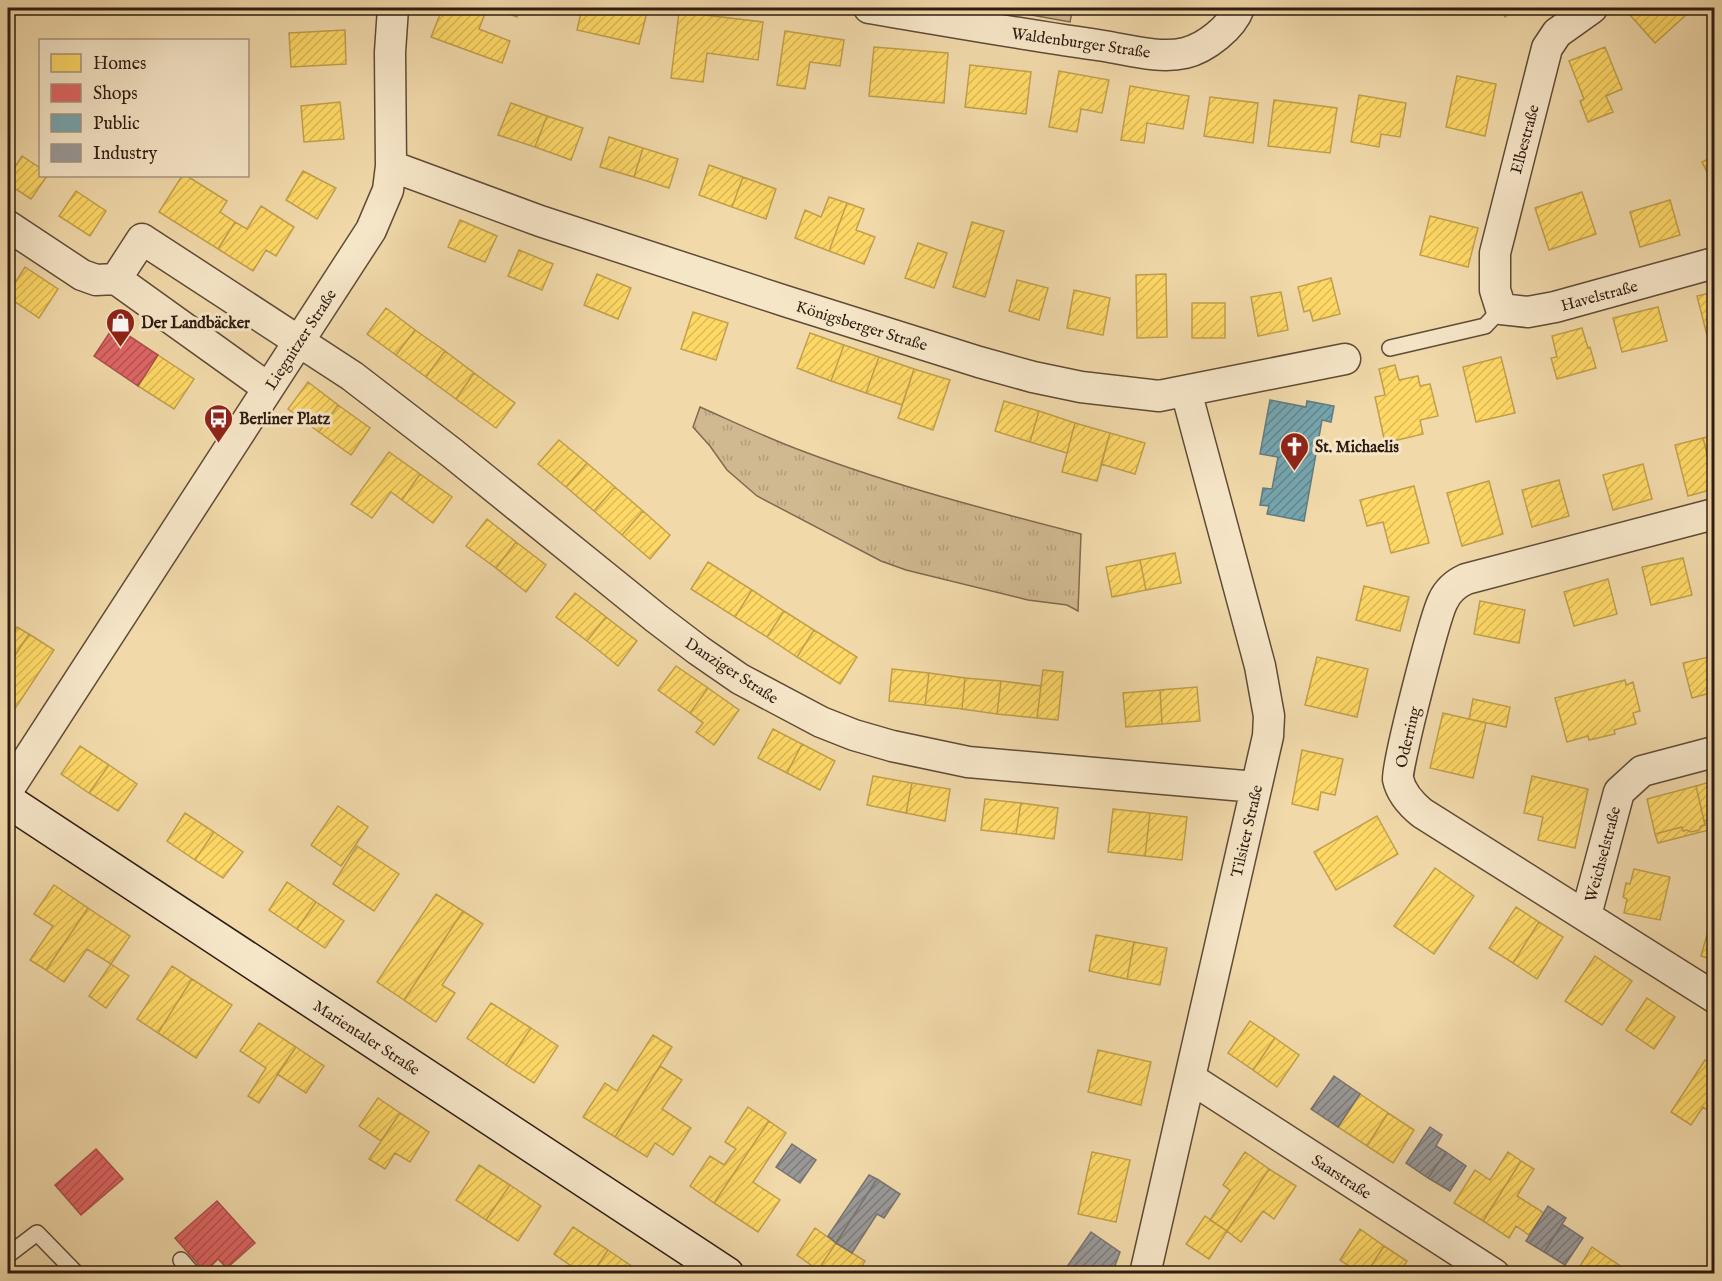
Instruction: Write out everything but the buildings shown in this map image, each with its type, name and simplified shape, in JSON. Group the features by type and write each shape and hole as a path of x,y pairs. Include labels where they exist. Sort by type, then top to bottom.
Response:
{"main road":[{"name":"Marientaler Straße","path":"8,801 727,1274"}],"street":[{"name":"Liegnitzer Straße","path":"8,790 371,230 388,190 391,166 390,52 393,8"},
{"name":"Waldenburger Straße","path":"869,8 1046,38 1161,54 1185,53 1204,45 1235,18 1239,8"},
{"name":"Elbestraße","path":"1498,300 1495,253 1547,48 1557,33 1593,8"},
{"name":"Königsberger Straße","path":"391,166 540,221 696,272 1022,374 1081,387 1160,396 1345,359"},
{"path":"8,226 81,275 96,280 116,279 268,388"},
{"path":"116,279 142,239 298,340"},
{"name":"Havelstraße","path":"1498,300 1528,312 1555,307 1714,263"},
{"name":"Danziger Straße","path":"298,340 352,376 452,453 699,650 740,679 821,722 892,746 968,762 1256,787"},
{"name":"Tilsiter Straße","path":"1145,1274 1268,736 1269,716 1266,690 1186,391"},
{"name":"Oderring","path":"1714,514 1466,579 1456,584 1442,603 1424,664 1398,772 1402,790 1422,813 1714,997"},
{"name":"Weichselstraße","path":"1586,915 1619,792 1642,771 1714,752"},
{"name":"Saarstraße","path":"1190,1078 1494,1274"}],"lane":[{"path":"1390,348 1485,326 1498,300"},
{"path":"8,1255 37,1233 77,1274"},
{"path":"181,1260 193,1274"}],"green space":[{"path":"992,8 1073,8 1070,22"},
{"path":"700,407 792,447 873,476 1081,534 1078,611 1067,605 1028,600 906,570 881,561 757,496 727,470 693,427"}],"place":[{"name":"Der Landbäcker","path":"120,348"},
{"name":"Berliner Platz","path":"218,444"},
{"name":"St. Michaelis","path":"1294,472"}]}
